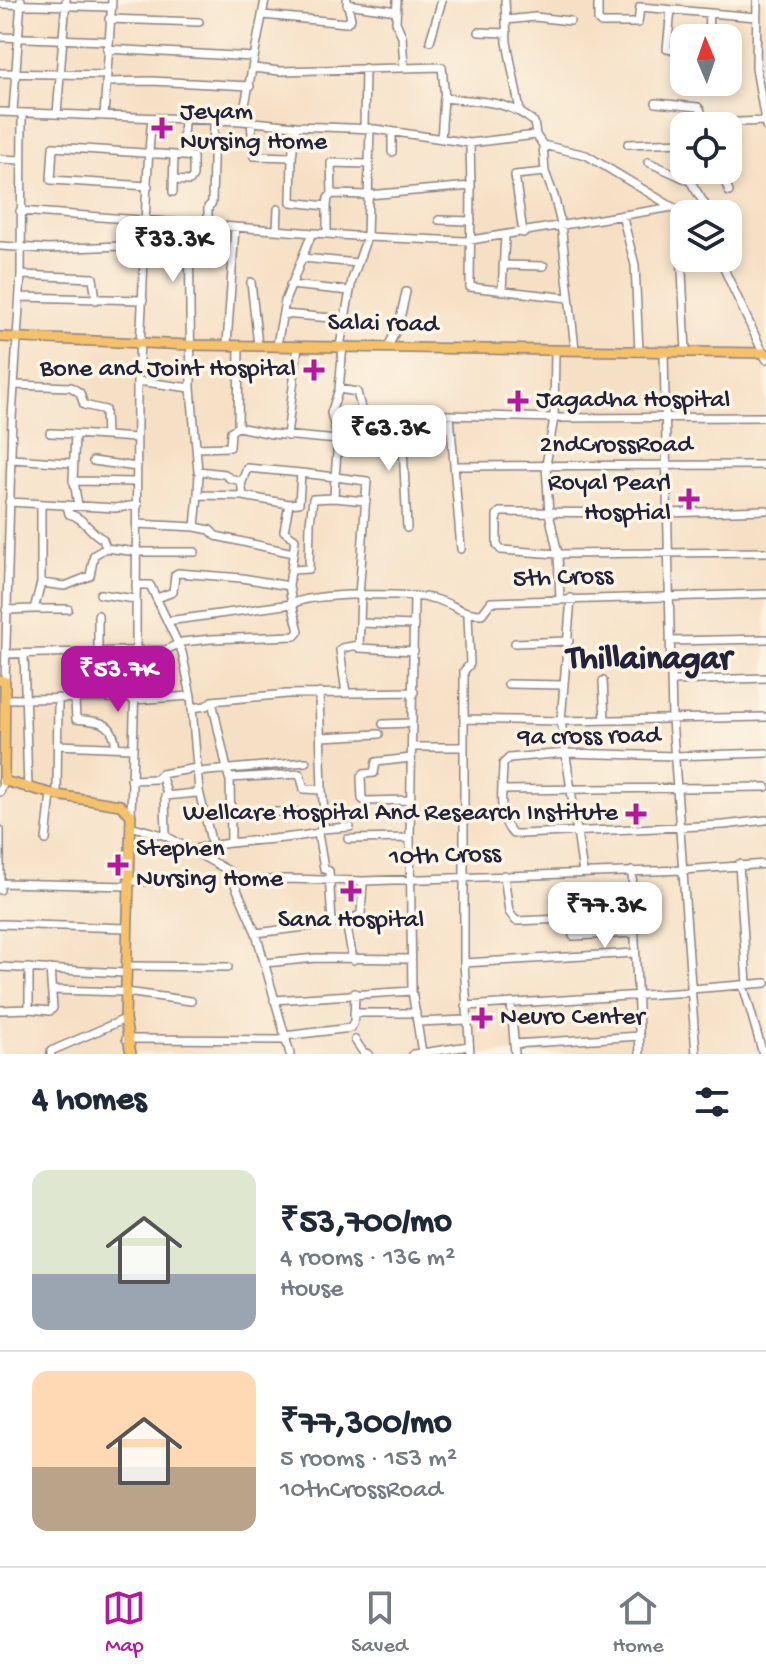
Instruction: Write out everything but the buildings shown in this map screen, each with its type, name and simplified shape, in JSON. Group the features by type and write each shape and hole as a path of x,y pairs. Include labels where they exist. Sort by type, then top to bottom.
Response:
{"main road":[{"name":"Salai road","path":"0,337 190,345 575,349 765,355"},
{"path":"3,681 2,781 54,795 120,805 131,815 125,1019 131,1054"}],"street":[{"path":"265,0 254,57 247,121 254,156 292,157"},
{"path":"397,0 396,27 402,36 404,67"},
{"path":"430,41 442,0"},
{"path":"505,0 507,33 520,111"},
{"path":"598,0 598,19 601,23 638,23 640,7 756,17"},
{"path":"757,0 756,68 766,127"},
{"path":"263,15 348,23 351,19 347,2 384,4 397,11"},
{"path":"3,681 6,654 6,503 12,459 21,275 21,160 16,73 20,3"},
{"path":"0,4 111,4 104,116"},
{"path":"57,114 66,4"},
{"path":"670,51 666,47 671,10"},
{"path":"709,13 709,24"},
{"path":"506,20 535,17 570,21"},
{"path":"109,19 199,22"},
{"path":"479,32 507,33"},
{"path":"0,37 63,39 254,57"},
{"path":"253,68 280,71 442,67 444,97 441,139"},
{"path":"756,68 766,67"},
{"path":"334,498 338,440 331,413 339,389 344,319 367,237 369,164 365,68"},
{"path":"0,73 250,86"},
{"path":"444,97 490,101 520,111 534,122 536,135 543,145 545,172 561,224 575,349"},
{"path":"656,103 698,107 701,112"},
{"path":"0,112 367,128 470,143 536,135"},
{"path":"131,815 136,651 137,381 152,119"},
{"path":"184,120 183,138 188,140 186,155"},
{"path":"208,225 208,207 212,203 214,121"},
{"path":"742,122 766,121"},
{"path":"296,126 291,202 327,206"},
{"path":"392,133 392,152"},
{"path":"628,144 670,142"},
{"path":"470,143 470,287 569,298"},
{"path":"543,145 586,155 670,205"},
{"path":"148,186 50,179 53,146 193,157 192,180 173,180"},
{"path":"173,192 174,155"},
{"path":"0,159 21,160"},
{"path":"648,162 686,178 701,200"},
{"path":"327,234 328,198 332,194 331,163 369,164"},
{"path":"523,233 515,175 545,172"},
{"path":"726,184 729,192"},
{"path":"332,194 368,195 471,186"},
{"path":"277,230 278,209"},
{"path":"20,211 367,237 471,240 622,215 670,211"},
{"path":"622,215 635,265 639,352"},
{"path":"439,220 471,221"},
{"path":"189,223 191,388 199,472 195,527"},
{"path":"227,344 235,227"},
{"path":"277,345 290,285 312,233"},
{"path":"502,291 505,236"},
{"path":"0,246 48,249 145,245"},
{"path":"302,258 358,263"},
{"path":"503,265 544,266"},
{"path":"682,272 686,351"},
{"path":"726,272 765,355"},
{"path":"21,275 93,278 96,300"},
{"path":"251,282 258,345"},
{"path":"290,285 350,291"},
{"path":"388,347 399,324 406,292"},
{"path":"20,297 143,300"},
{"path":"283,314 344,319"},
{"path":"238,427 239,345"},
{"path":"287,436 298,346"},
{"path":"555,350 554,418 546,465 549,513 558,554 560,598"},
{"path":"664,353 672,719 696,1054"},
{"path":"137,381 191,388"},
{"path":"15,385 76,389 84,405 105,410 106,436"},
{"path":"339,389 357,392 361,408 358,442"},
{"path":"407,528 403,446 414,415 766,417"},
{"path":"450,416 461,549"},
{"path":"0,418 12,418"},
{"path":"196,448 230,447 231,431 238,427 287,436 403,446"},
{"path":"50,433 136,438"},
{"path":"75,434 72,463 78,505"},
{"path":"12,459 72,463"},
{"path":"93,461 137,467"},
{"name":"2ndCrossRoad","path":"455,466 766,465"},
{"path":"243,496 242,482 247,468 366,480 358,645"},
{"path":"199,472 225,474 242,482"},
{"path":"198,495 243,496 299,503 301,473"},
{"path":"74,482 136,482"},
{"path":"292,570 309,569 313,499 366,501"},
{"path":"6,503 125,508 138,505"},
{"path":"6,654 171,649 211,639 295,636 299,631 289,586 294,537 284,532 289,504"},
{"path":"34,609 41,583 41,505"},
{"path":"67,506 69,514 82,519 93,533 103,539 106,548"},
{"path":"766,510 499,512 497,515 497,545 501,550 558,554 766,552"},
{"path":"137,524 195,527 210,530 216,536 293,553"},
{"path":"41,583 65,586 90,576 94,555 106,548 137,552 195,552"},
{"path":"157,598 173,592 178,573 242,578 289,586"},
{"path":"136,585 150,585 182,652 191,696 199,791 212,845"},
{"path":"100,594 135,599"},
{"name":"5th Cross","path":"468,615 482,614 491,602 766,594"},
{"path":"167,621 292,604 305,599 360,596 414,596 437,600 468,615 470,664 464,671 464,963 470,1050 423,1053 412,991 410,838 414,596"},
{"path":"571,598 561,721 583,873"},
{"path":"6,610 68,609"},
{"path":"98,615 98,652"},
{"path":"360,623 414,625"},
{"path":"670,641 766,639"},
{"path":"515,643 569,641"},
{"path":"358,645 359,648 414,651"},
{"path":"346,693 340,650 358,645"},
{"path":"24,654 28,789"},
{"path":"671,681 766,678"},
{"path":"603,681 605,720"},
{"path":"508,684 563,685"},
{"path":"192,708 206,706 212,701 319,693 414,692"},
{"path":"319,693 324,812 320,831 324,869 329,871 332,924"},
{"path":"5,699 191,696"},
{"path":"46,840 54,795 58,698"},
{"path":"75,700 76,719 109,727 114,731 116,747"},
{"path":"212,701 225,769 230,778 231,842"},
{"path":"464,719 561,721 766,717"},
{"path":"383,724 412,723"},
{"path":"321,737 379,734"},
{"path":"57,745 132,748"},
{"path":"412,747 458,748 464,745"},
{"name":"9a cross road","path":"766,753 675,756 566,753 509,758 503,764 502,816 513,834 724,825 766,820"},
{"path":"411,758 376,762 374,773 361,777 362,799 365,801 411,800"},
{"path":"131,780 156,779 161,774 197,770 306,762"},
{"path":"230,778 299,773 304,789 322,790"},
{"path":"161,774 167,794 164,797 166,836"},
{"path":"0,792 2,781"},
{"path":"503,790 766,787"},
{"path":"167,794 194,794 199,791"},
{"path":"231,812 324,812"},
{"path":"130,826 166,836 222,865 236,882 256,933 290,1054"},
{"path":"191,850 350,827"},
{"path":"0,830 0,890"},
{"path":"348,839 410,838"},
{"path":"739,864 745,984 763,1054"},
{"name":"10th Cross","path":"346,922 361,914 363,881 683,870 766,864"},
{"path":"632,871 640,1054"},
{"path":"504,875 509,912 516,921 634,916"},
{"path":"236,882 285,879 363,881"},
{"path":"0,883 167,882"},
{"path":"256,933 346,922 353,960"},
{"path":"0,924 127,928"},
{"path":"573,936 634,933"},
{"path":"464,963 635,953"},
{"path":"265,963 316,958 411,959"},
{"path":"0,967 126,970 228,967"},
{"path":"29,968 29,1009"},
{"path":"0,1010 52,1010 50,969"},
{"path":"466,1006 766,983"},
{"path":"52,990 126,992 191,1001"},
{"path":"274,1000 412,991"},
{"path":"126,1039 284,1038 349,1029 354,1021 355,993"},
{"path":"511,1003 515,1054"},
{"path":"354,1013 416,1013"},
{"path":"51,1054 51,1051 125,1019"},
{"path":"417,1022 467,1020"},
{"path":"514,1044 640,1036"},
{"path":"355,1040 368,1054"}],"place":[{"name":"Jeyam Nursing Home","path":"162,128"},
{"name":"Bone and Joint Hospital","path":"314,370"},
{"name":"Jagadha Hospital","path":"518,401"},
{"name":"Royal Pearl Hosptial","path":"689,499"},
{"name":"Wellcare Hospital And Research Institute","path":"636,814"},
{"name":"Stephen Nursing Home","path":"118,865"},
{"name":"Sana Hospital","path":"351,891"},
{"name":"Neuro Center","path":"482,1018"}],"district":[{"name":"Thillainagar","path":"649,661"}]}
